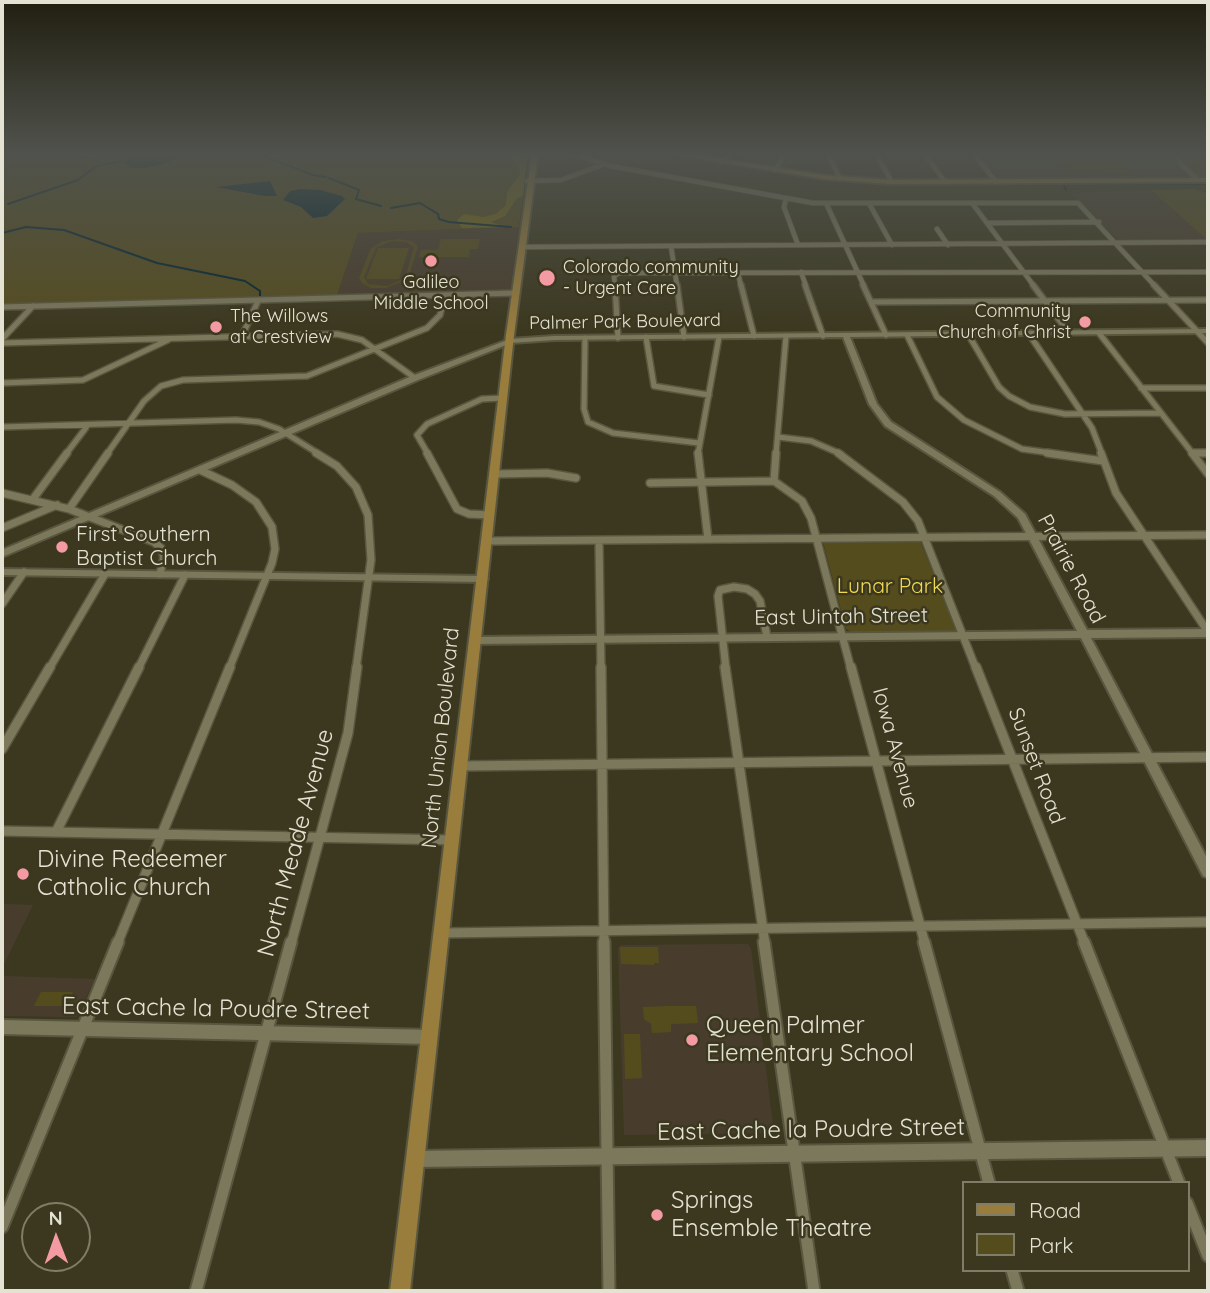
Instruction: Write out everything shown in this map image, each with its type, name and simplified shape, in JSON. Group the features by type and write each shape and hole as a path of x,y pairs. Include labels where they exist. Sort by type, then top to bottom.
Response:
{"main road":[{"name":"North Union Boulevard","path":"400,1291 525,214"},
{"name":"Palmer Park Boulevard","path":"3,554 415,378 510,341 1204,331"},
{"name":"Prairie Road","path":"846,335 873,404 883,419 899,433 1004,499 1021,516 1208,872"},
{"path":"2,572 482,579"},
{"name":"East Uintah Street","path":"475,642 1208,632"},
{"name":"East Cache la Poudre Street","path":"2,1027 430,1037"},
{"name":"East Cache la Poudre Street","path":"415,1159 1208,1148"}],"street":[{"path":"787,214 798,245"},
{"path":"831,214 886,335"},
{"path":"875,214 892,245"},
{"path":"981,214 1069,333"},
{"path":"1091,214 1171,300 1204,331 1208,343"},
{"path":"988,223 1099,222"},
{"path":"937,229 948,245"},
{"path":"521,247 1208,242"},
{"path":"671,246 684,337"},
{"path":"618,338 614,276 617,274 1143,270 1208,272"},
{"path":"801,272 823,335"},
{"path":"738,273 754,336"},
{"path":"2,307 516,293"},
{"path":"69,509 149,394 172,382 307,376 432,324 440,315 445,295"},
{"path":"871,302 1208,300"},
{"path":"242,336 258,301"},
{"path":"2,341 33,306"},
{"path":"1099,333 1208,474"},
{"path":"2,341 337,334 358,338 415,378"},
{"path":"968,334 996,384 1009,397 1046,412 1161,413"},
{"path":"1029,334 1092,428 1116,493 1208,632"},
{"path":"907,335 937,397 964,420 1022,449 1103,461"},
{"path":"650,484 774,481 787,353 786,336"},
{"path":"646,337 654,386 709,395"},
{"path":"708,539 700,484 699,443 719,337"},
{"path":"2,383 83,380 171,338"},
{"path":"584,338 584,409 589,422 604,431 699,443"},
{"path":"1142,388 1208,388"},
{"path":"490,515 469,514 457,509 417,435 427,424 482,399 503,398"},
{"name":"North Meade Avenue","path":"2,427 245,420 265,424 286,433 337,466 360,494 368,514 371,532 368,578 348,733 197,1291"},
{"path":"33,499 88,425"},
{"name":"Sunset Road","path":"778,437 811,441 835,451 903,502 918,521 1178,1181"},
{"path":"1192,453 1208,453"},
{"path":"2,1227 268,577 275,549 274,537 263,510 246,494 200,470"},
{"path":"495,474 547,473 576,478"},
{"name":"Iowa Avenue","path":"774,481 807,507 817,538 988,1181"},
{"path":"2,493 57,505 158,545 164,557 160,575"},
{"path":"2,527 57,505"},
{"path":"488,541 1208,535"},
{"path":"599,541 610,1291"},
{"path":"2,604 24,572"},
{"path":"2,749 105,573"},
{"path":"56,832 185,575"},
{"path":"767,637 758,597 747,589 734,587 724,588 718,593 739,762 814,1291"},
{"path":"461,766 1208,757"},
{"path":"2,833 452,840"},
{"path":"443,933 1208,922"},
{"path":"1189,1208 1208,1256"},
{"path":"1013,1272 1018,1291"}],"shaded area":[{"path":"464,214 483,217 506,214 491,222 505,227 462,228 457,220"},
{"path":"1092,214 1178,214 1208,241 1119,241"},
{"name":"Galileo Middle School","path":"519,227 510,291 336,298 358,233"},
{"path":"2,904 33,905 2,968"},
{"name":"Queen Palmer Elementary School","path":"748,944 751,948 774,1133 624,1135 618,948 621,945"},
{"path":"2,976 95,979 77,1017 2,1016"}],"green space":[{"path":"2,214 521,214 519,227 358,233 336,298 2,305"},
{"path":"1178,214 1208,214 1208,241"},
{"path":"399,239 412,241 418,246 408,279 386,288 371,288 359,278 371,248 383,241","holes":["392,241 406,242 414,247 405,278 387,286 368,284 364,277 376,248"]},
{"path":"441,239 480,239 478,249 470,249 469,257 419,257 421,250 438,250"},
{"path":"378,248 409,248 399,279 366,279"},
{"name":"Lunar Park","path":"920,541 957,631 852,632 846,629 823,542"},
{"path":"620,947 658,947 659,963 621,964"},
{"path":"41,992 73,992 67,1006 34,1006"},
{"path":"696,1006 698,1023 671,1024 671,1032 652,1033 651,1024 644,1019 643,1007"},
{"path":"624,1034 640,1034 642,1078 625,1079"}],"water":[{"path":"309,214 329,214 327,216 313,218"}],"waterway":[{"path":"438,214 439,219 449,222 511,227"},
{"path":"2,233 26,227 64,230 157,263 245,281 260,291 260,296"}],"place":[{"name":"Galileo Middle School","path":"431,261"},
{"name":"Colorado community - Urgent Care","path":"547,278"},
{"name":"Community Church of Christ","path":"1085,322"},
{"name":"The Willows at Crestview","path":"216,327"},
{"name":"First Southern Baptist Church","path":"62,547"},
{"name":"Divine Redeemer Catholic Church","path":"23,874"},
{"name":"Queen Palmer Elementary School","path":"692,1040"},
{"name":"Springs Ensemble Theatre","path":"657,1215"}]}
